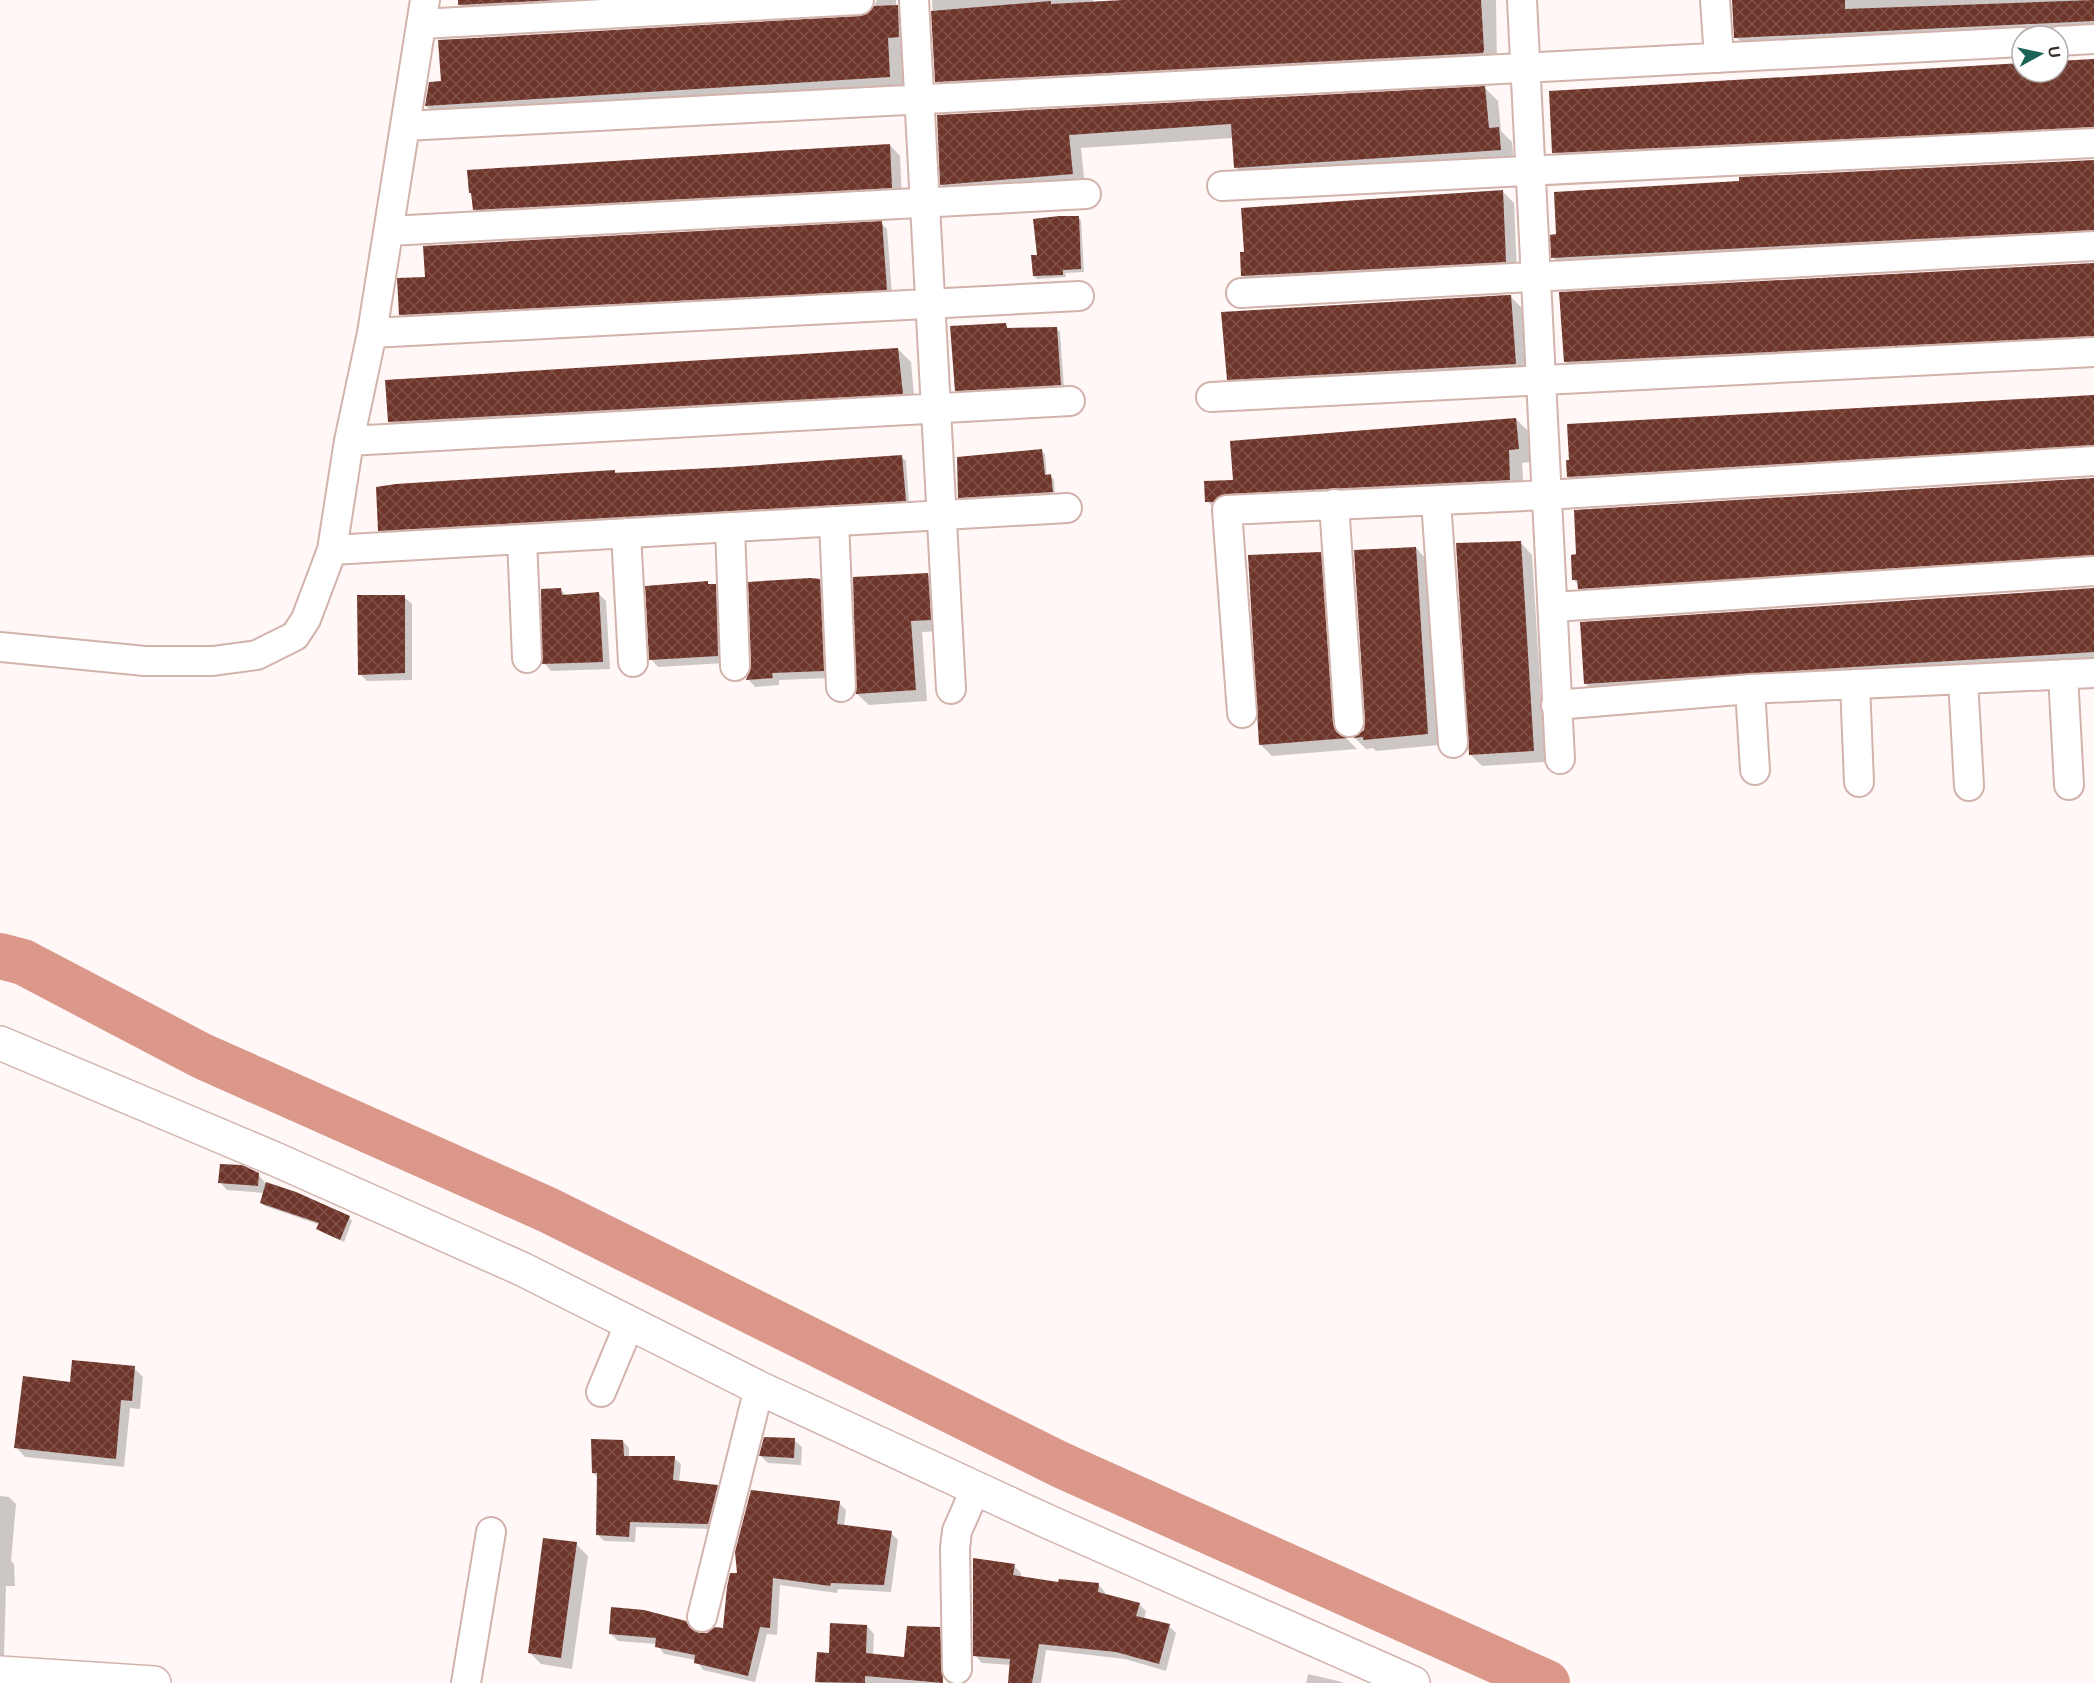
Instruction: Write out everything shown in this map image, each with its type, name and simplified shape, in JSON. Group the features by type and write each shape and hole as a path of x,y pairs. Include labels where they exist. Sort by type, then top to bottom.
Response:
{"street":[{"path":"0,647 145,662 213,661 257,655 295,636 306,619 332,550 349,441 372,333 423,12 859,0"},
{"path":"914,0 951,689"},
{"path":"1522,0 1560,759"},
{"path":"1715,0 1719,58"},
{"path":"2070,40 2094,39"},
{"path":"405,126 2010,43"},
{"path":"1222,186 2094,143"},
{"path":"389,231 1086,194"},
{"path":"1241,293 2094,246"},
{"path":"372,333 1079,296"},
{"path":"1211,397 2094,352"},
{"path":"349,441 1070,401"},
{"path":"1242,713 1227,510 1546,495 2094,461"},
{"path":"1436,501 1453,743"},
{"path":"1334,504 1349,722"},
{"path":"332,550 1067,508"},
{"path":"834,521 841,687"},
{"path":"730,527 735,666"},
{"path":"626,533 633,662"},
{"path":"522,539 527,658"},
{"path":"1554,607 2094,571"},
{"path":"1556,705 1750,688 2094,673"},
{"path":"2063,674 2069,785"},
{"path":"1963,679 1968,786"},
{"path":"1855,684 1859,782"},
{"path":"1750,688 1755,770"},
{"path":"0,1043 275,1159 522,1269 629,1325 759,1388 976,1488 1413,1683"},
{"path":"601,1392 629,1325"},
{"path":"702,1617 759,1388"},
{"path":"957,1669 955,1548 957,1531 976,1488"},
{"path":"466,1683 491,1532"},
{"path":"0,1673 154,1683"}],"building":[{"path":"458,0 557,0 458,5"},
{"path":"1123,0 1481,0 1484,50 1483,53 935,82 931,11 1051,1 1051,4"},
{"path":"1732,0 1845,0 1845,9 2094,0 2094,21 1734,38"},
{"path":"898,5 899,37 888,38 890,77 425,106 429,82 441,81 438,40 860,16 868,13 874,6"},
{"path":"2094,59 2094,127 1552,153 1549,91 2010,64 2010,84 2070,84 2070,60"},
{"path":"1485,86 1489,128 1499,127 1501,150 1234,168 1231,124 1069,135 1073,174 940,185 937,115"},
{"path":"890,144 892,188 473,210 471,193 469,193 467,170"},
{"path":"2094,160 2094,230 1551,258 1550,235 1556,234 1554,192 1739,181 1739,177"},
{"path":"1503,190 1506,262 1241,276 1240,252 1244,252 1241,208"},
{"path":"1079,216 1081,269 1063,270 1063,275 1033,276 1031,255 1037,255 1033,219"},
{"path":"882,221 887,290 399,315 397,278 425,277 423,246"},
{"path":"2094,263 2094,336 1564,362 1559,292"},
{"path":"1511,295 1516,364 1227,380 1221,312"},
{"path":"1006,323 1007,328 1057,327 1061,385 955,391 950,326"},
{"path":"898,348 903,394 388,422 385,380"},
{"path":"2094,395 2094,445 1567,477 1566,460 1569,460 1567,424"},
{"path":"1516,418 1519,449 1509,450 1510,480 1226,494 1213,502 1205,502 1204,481 1233,480 1230,441"},
{"path":"1042,449 1045,475 1051,474 1053,492 958,498 957,457"},
{"path":"902,455 906,501 378,531 376,487 396,484 615,470 615,473 731,467"},
{"path":"2094,478 2094,555 1578,589 1577,580 1572,580 1571,555 1576,554 1574,510"},
{"path":"1521,541 1534,751 1469,755 1456,543"},
{"path":"1416,547 1428,734 1363,740 1363,737 1353,738 1364,730 1365,721 1354,550"},
{"path":"1321,552 1333,723 1336,732 1348,738 1259,745 1248,555"},
{"path":"928,573 931,620 911,621 916,690 856,694 853,577"},
{"path":"820,579 824,671 772,673 773,678 746,680 751,665 748,582"},
{"path":"708,581 708,584 716,584 718,656 649,660 645,586"},
{"path":"561,588 562,595 599,592 603,662 542,664 541,589"},
{"path":"2094,588 2094,652 1584,684 1580,622"},
{"path":"357,595 405,595 405,673 358,675"},
{"path":"220,1164 242,1165 259,1173 258,1186 218,1183"},
{"path":"266,1182 296,1192 350,1216 340,1240 316,1229 319,1223 260,1203"},
{"path":"72,1360 135,1366 132,1401 121,1400 116,1459 14,1448 23,1376 70,1382"},
{"path":"764,1437 795,1438 794,1458 759,1456"},
{"path":"591,1439 623,1440 624,1456 675,1456 673,1480 718,1485 708,1524 630,1522 629,1537 596,1535 597,1473 592,1473"},
{"path":"751,1490 840,1501 837,1524 892,1531 884,1585 831,1583 830,1586 773,1578 770,1628 760,1627 748,1676 694,1663 695,1655 655,1647 656,1638 609,1634 611,1607 644,1610 686,1621 690,1628 699,1633 707,1633 715,1627 723,1628 727,1587 730,1573 737,1573 735,1552"},
{"path":"543,1538 577,1542 561,1658 528,1653"},
{"path":"973,1558 1015,1564 1013,1575 1058,1582 1059,1579 1099,1583 1098,1592 1140,1603 1136,1616 1170,1624 1159,1664 1116,1652 1039,1644 1032,1683 1008,1683 1010,1659 973,1656"},
{"path":"830,1623 867,1625 866,1653 904,1657 907,1626 940,1627 943,1683 865,1676 865,1683 815,1682 817,1652 829,1653"}],"waterway":[{"path":"0,956 23,962 202,1056 548,1210 1061,1465 1547,1683"}]}
